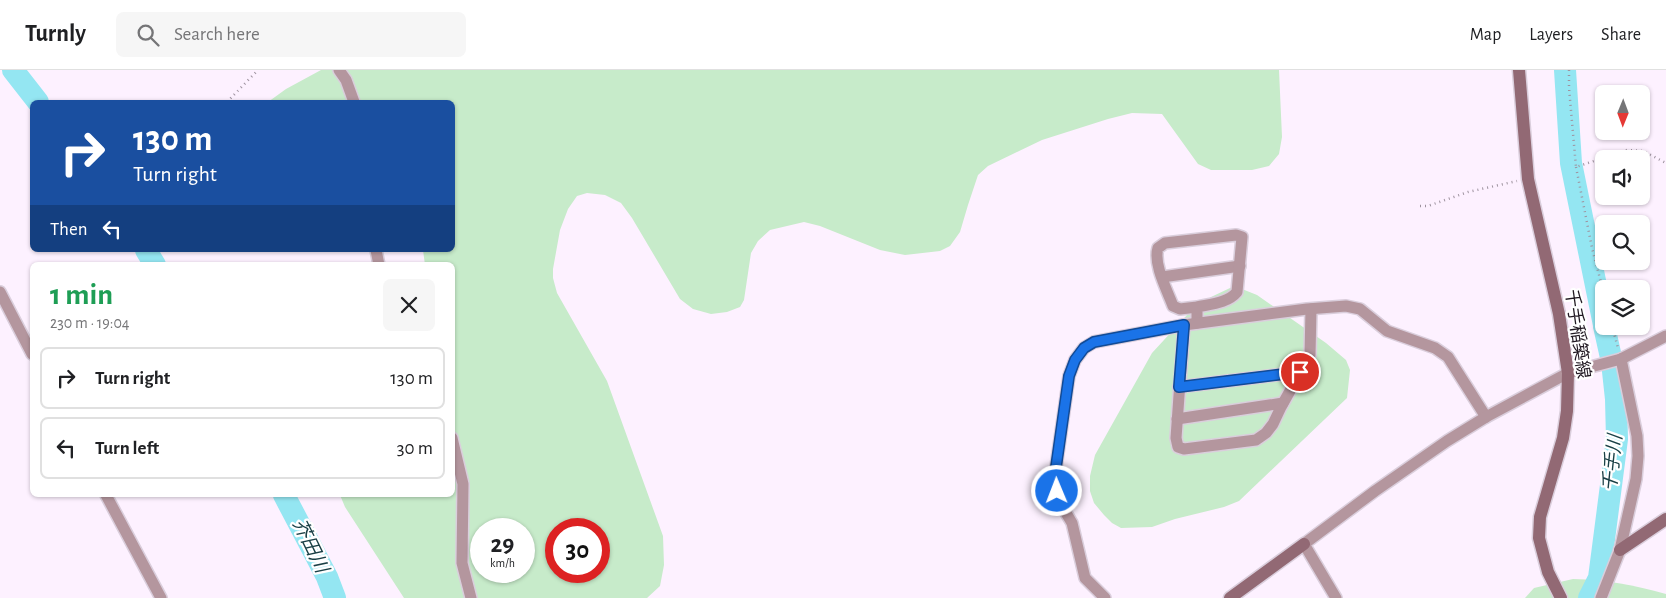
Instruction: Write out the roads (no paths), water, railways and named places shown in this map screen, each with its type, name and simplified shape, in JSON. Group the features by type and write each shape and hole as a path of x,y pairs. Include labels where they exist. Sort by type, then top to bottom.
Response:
{"main road":[{"name":"千手稲築線","path":"1519,70 1528,179 1572,372 1563,438 1540,517 1539,538 1548,572 1558,593"},
{"path":"1620,550 1666,519"},
{"path":"1230,598 1304,544"}],"street":[{"path":"339,70 346,80 353,100"},
{"path":"1236,234 1242,237 1240,266 1239,284 1237,292 1233,297 1223,302 1180,309 1173,306 1157,264 1156,254 1158,248 1165,243 1236,234"},
{"path":"1162,277 1240,266"},
{"path":"0,292 30,350"},
{"path":"1105,598 1085,578 1072,523 1059,501 1054,481 1069,376 1075,360 1084,348 1094,342 1197,323 1346,306 1360,309 1387,331 1436,348 1448,357 1486,417"},
{"path":"1197,307 1197,323"},
{"path":"1184,325 1176,438 1178,447 1184,449 1256,440 1266,433 1273,424 1310,355 1311,309"},
{"path":"1336,598 1304,544 1375,491 1447,441 1486,417 1572,372 1619,360 1666,336"},
{"path":"1601,598 1620,550 1636,479 1638,456 1637,436 1619,360"},
{"path":"1179,387 1300,372"},
{"path":"1177,419 1283,403"},
{"path":"455,451 463,484 462,563 471,598"},
{"path":"107,497 162,598"}],"waterway":[{"name":"芥田川","path":"13,70 36,100"},
{"name":"千手川","path":"1565,70 1571,163 1595,281"},
{"name":"芥田川","path":"147,252 153,262"},
{"name":"千手川","path":"1589,598 1599,578 1617,439 1616,399 1612,362 1606,335"},
{"name":"芥田川","path":"285,497 327,577 335,598"}]}
